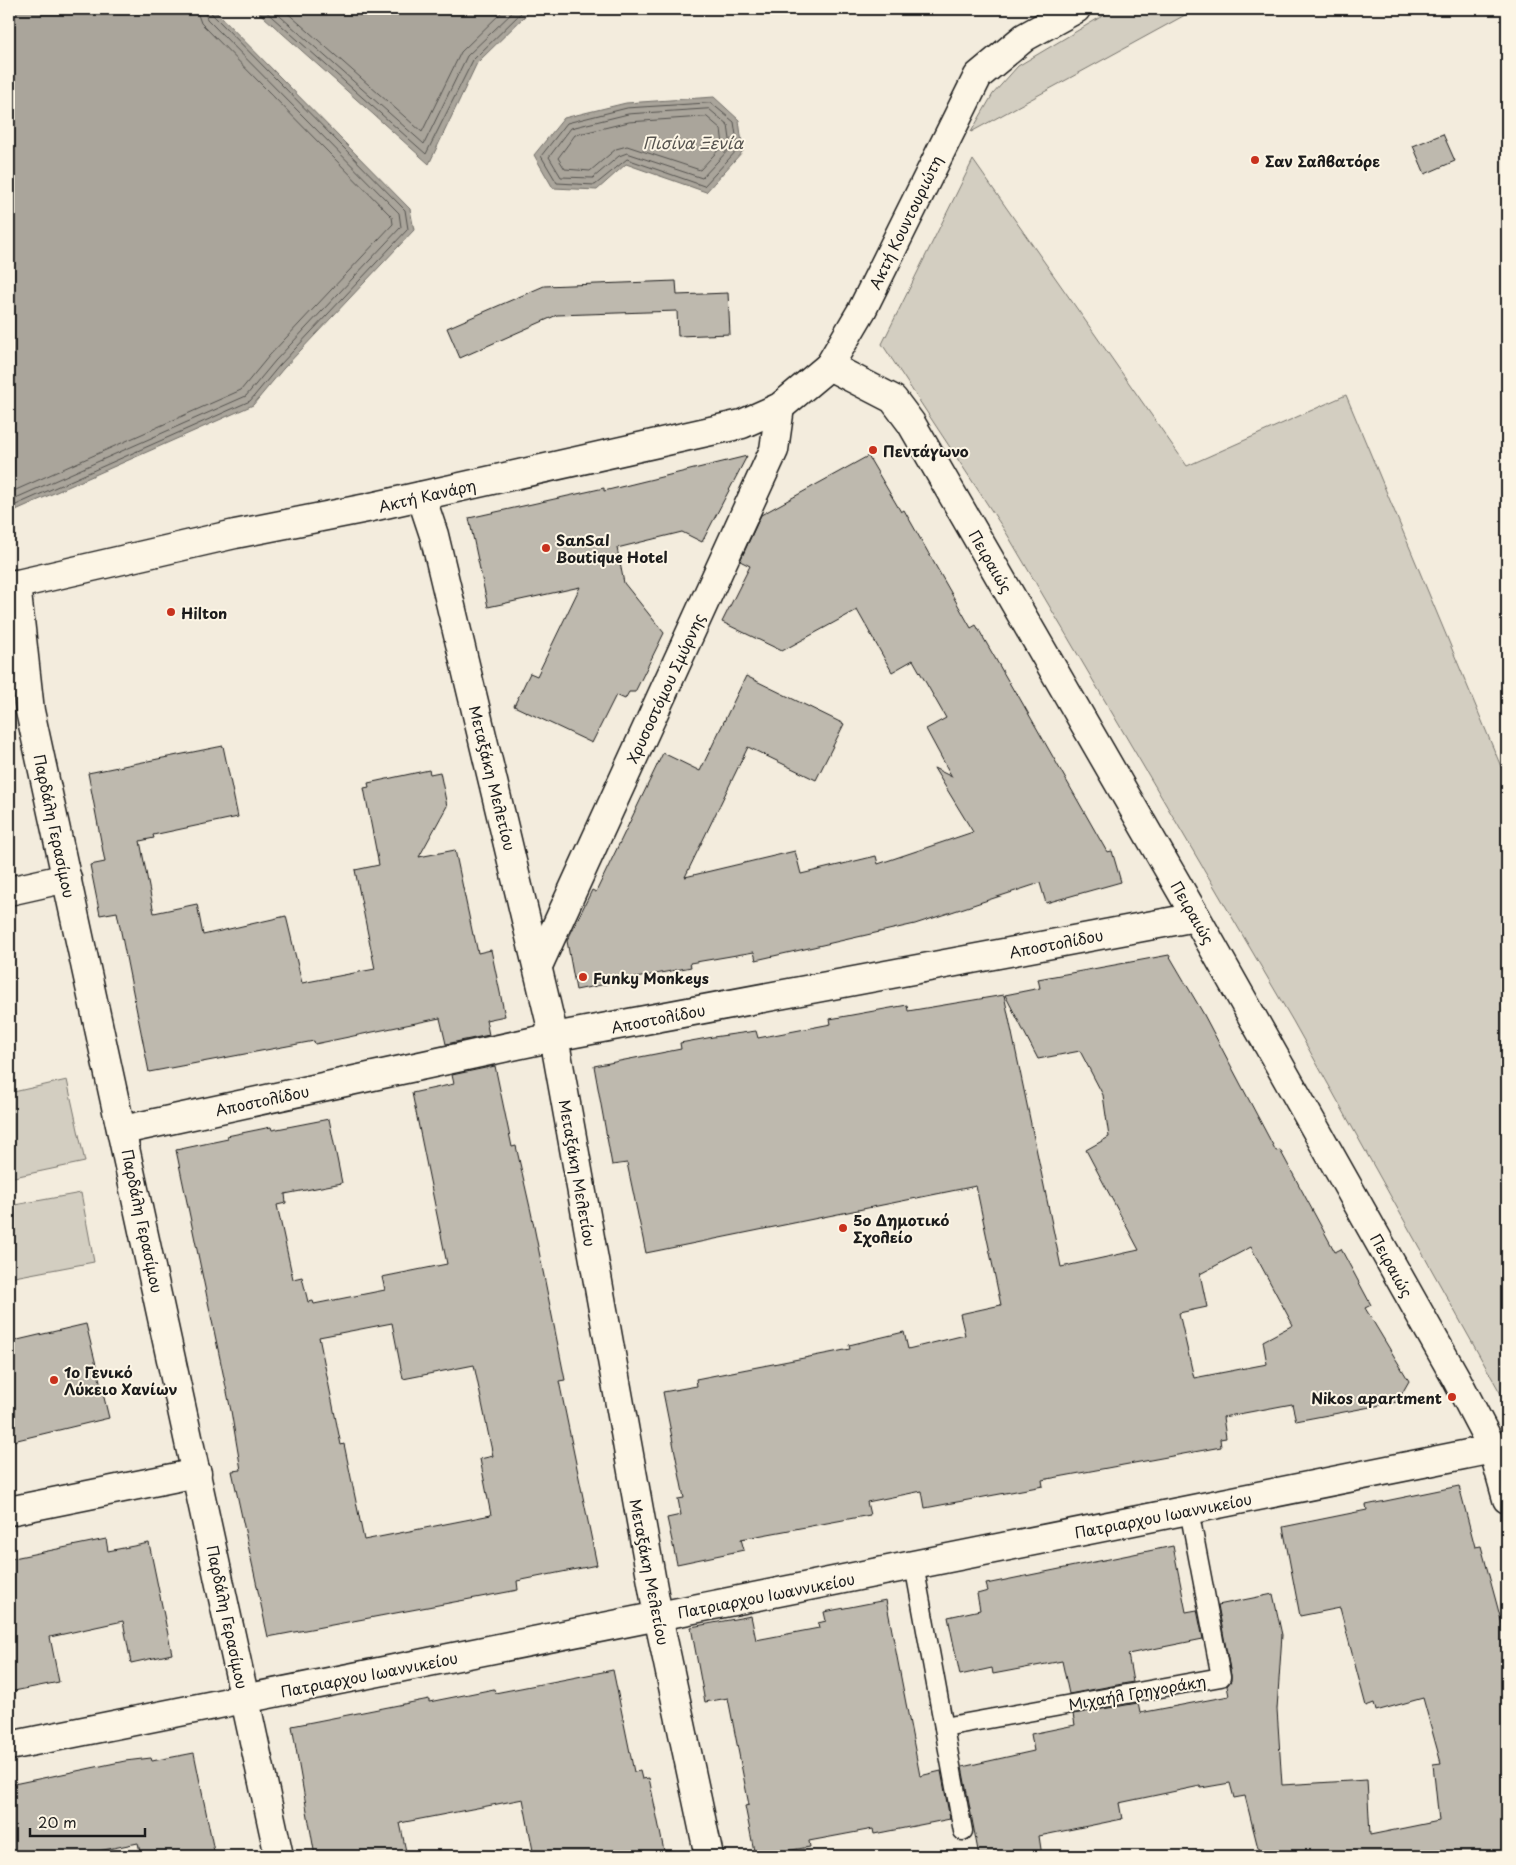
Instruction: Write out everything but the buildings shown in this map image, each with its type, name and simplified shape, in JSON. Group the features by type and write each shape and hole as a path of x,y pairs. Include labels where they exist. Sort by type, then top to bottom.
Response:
{"street":[{"name":"Ακτή Κουντουριώτη","path":"829,366 862,310 978,76 1025,37 1076,9"},
{"name":"Ακτή Κανάρη","path":"13,585 236,534 421,496 742,424 780,407 829,366"},
{"name":"Πειραιώς","path":"829,366 893,399 911,422 1196,916 1458,1380 1493,1449 1507,1498"},
{"name":"Χρυσοστόμου Σμύρνης","path":"538,966 774,450 780,407"},
{"name":"Μεταξάκη Μελετίου","path":"421,496 434,535 554,1037 658,1616 709,1856"},
{"name":"Παρδάλη Γερασίμου","path":"13,585 30,712 123,1130 279,1856"},
{"path":"9,891 67,878"},
{"name":"Αποστολίδου","path":"123,1130 554,1037 1196,916"},
{"name":"Πατριαρχου Ιωαννικείου","path":"9,1746 1493,1449"},
{"path":"9,1511 197,1473"}],"lane":[{"name":"Μιχαήλ Γρηγοράκη","path":"944,1727 1221,1677 1189,1510"},
{"path":"914,1565 963,1832"}],"shaded area":[{"path":"1114,9 1196,9 971,132 993,94 1018,66"},
{"path":"973,160 1187,466 1346,395 1507,781 1507,1405 1293,1021 1007,534 882,344"},
{"path":"67,1080 85,1162 9,1178 9,1093"},
{"path":"81,1193 94,1262 9,1278 9,1206"}],"water":[{"path":"9,9 213,9 410,209 414,230 283,369 253,405 9,513"},
{"path":"255,9 532,9 477,63 429,164"},
{"name":"Πισίνα Ξενία","path":"714,97 739,120 743,151 706,192 626,164 597,190 553,188 534,155 564,118 626,103"}],"place":[{"name":"Σαν Σαλβατόρε","path":"1255,160"},
{"name":"Πεντάγωνο","path":"873,450"},
{"name":"SanSal Boutique Hotel","path":"546,548"},
{"name":"Hilton","path":"171,612"},
{"name":"Funky Monkeys","path":"583,977"},
{"name":"5ο Δημοτικό Σχολείο","path":"843,1228"},
{"name":"1ο Γενικό Λύκειο Χανίων","path":"54,1380"},
{"name":"Nikos apartment","path":"1452,1397"}]}
